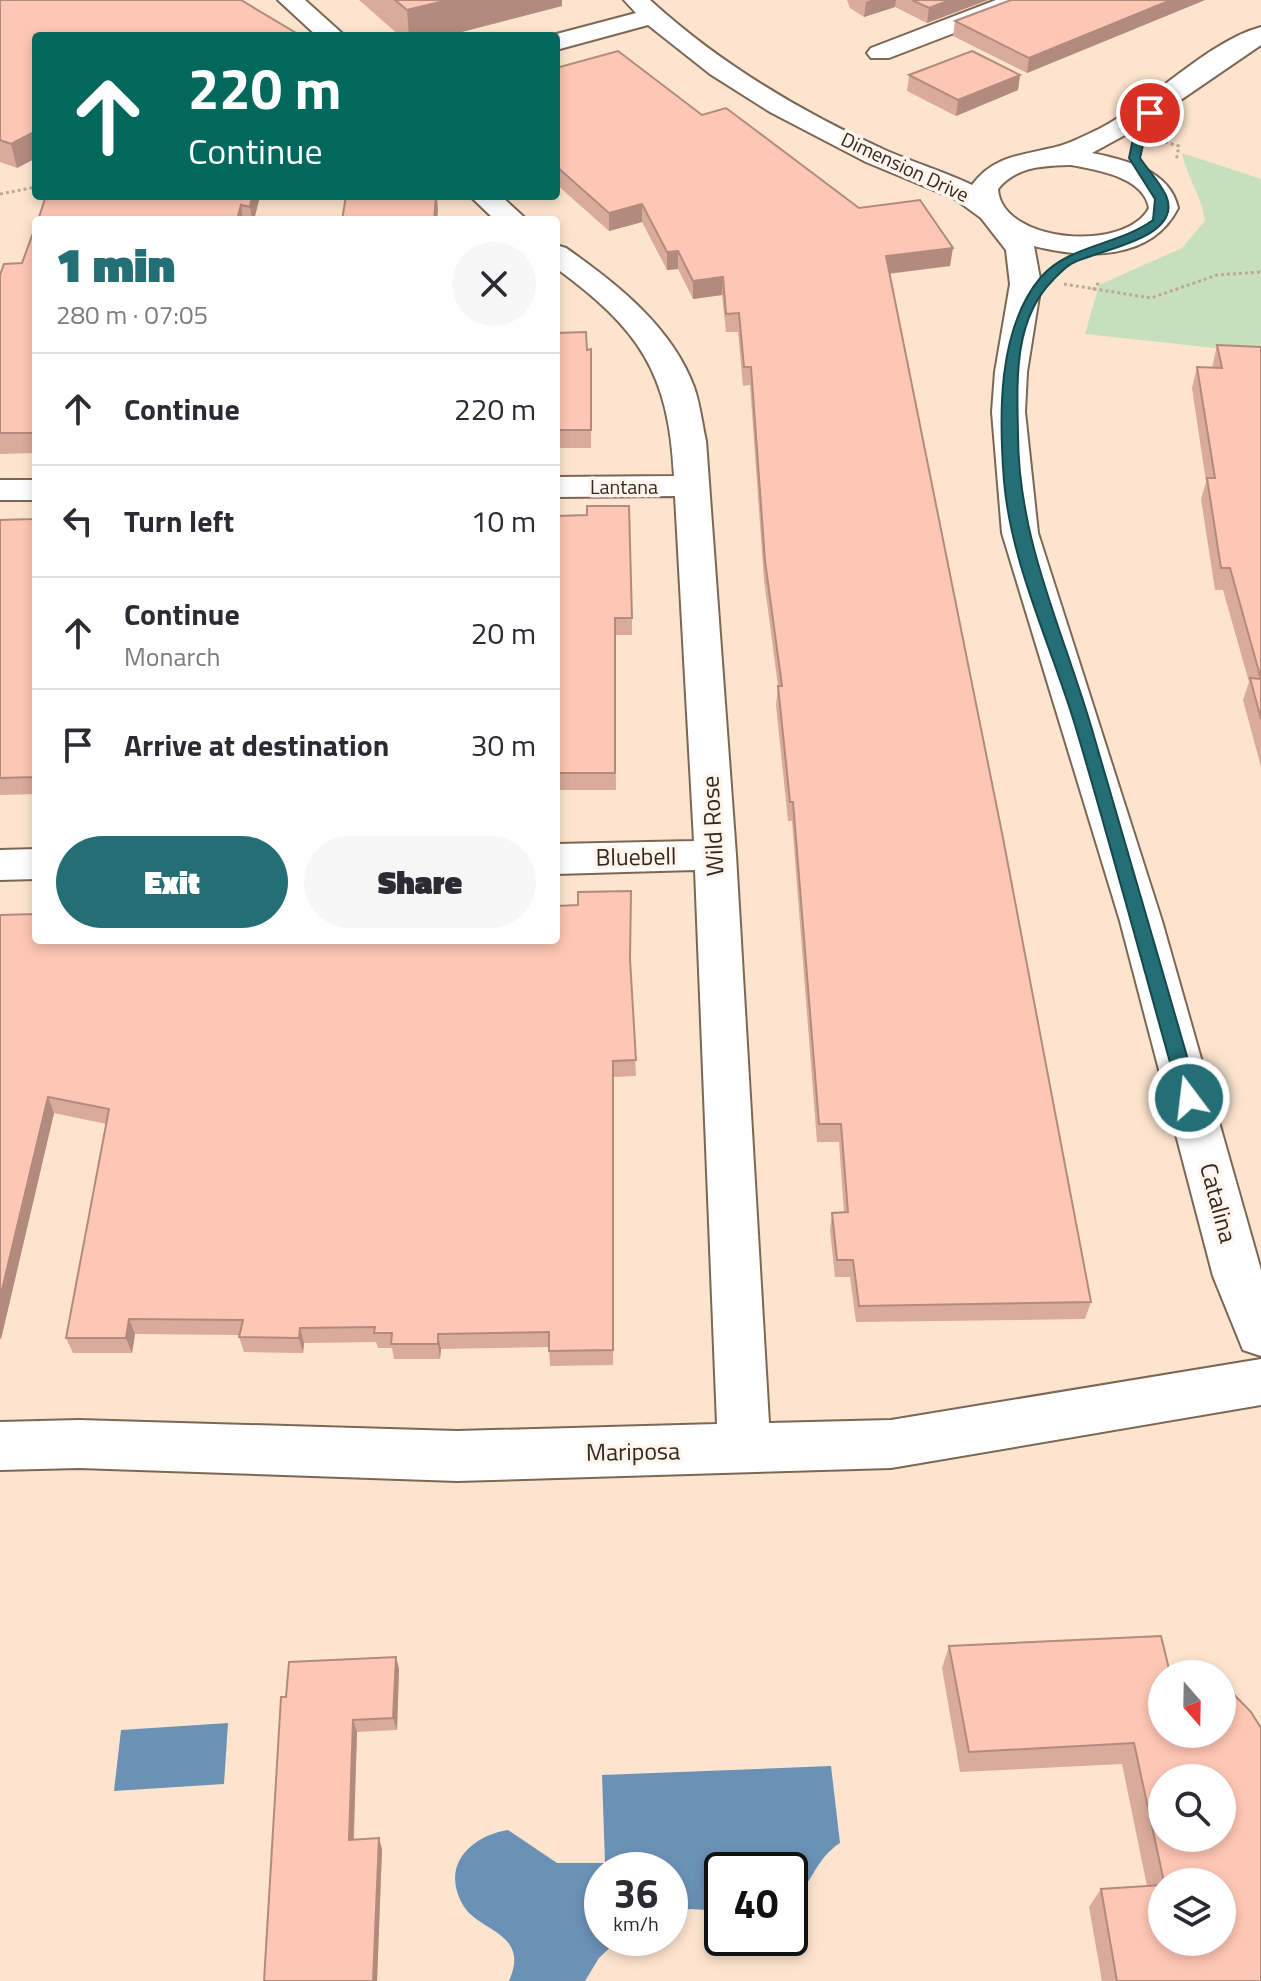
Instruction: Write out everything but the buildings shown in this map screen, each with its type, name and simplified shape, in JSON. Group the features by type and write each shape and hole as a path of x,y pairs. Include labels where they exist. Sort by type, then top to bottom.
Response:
{"street":[{"path":"290,0 327,32"},
{"path":"880,53 1018,0"},
{"path":"560,40 644,8"},
{"name":"Dimension Drive","path":"644,8 723,74 760,98 877,157 957,188 995,216"},
{"path":"1115,243 1084,245 1051,242 1021,233 995,216 984,196 988,182 1003,169 1094,144 1223,56 1261,35"},
{"path":"1150,184 1138,167 1134,151 1142,124 1168,96"},
{"name":"Dimension Drive","path":"816,125 926,159 967,163 1033,160"},
{"path":"1033,160 1102,162 1129,171 1150,184"},
{"name":"Catalina","path":"1018,326 1046,280 1067,261 1141,234 1157,222 1162,215 1161,199 1150,184"},
{"path":"489,200 508,216"},
{"name":"Catalina","path":"995,216 1018,243 1023,255 1025,287 1009,419 1011,481 1020,533 1137,906 1238,1276 1261,1334"},
{"name":"Wild Rose","path":"560,257 599,285 645,331 676,382 689,441 715,855 744,1450"},
{"name":"Lantana","path":"560,487 691,486"},
{"path":"0,490 32,490"},
{"name":"Bluebell","path":"560,859 715,855"},
{"path":"0,865 32,864"},
{"name":"Mariposa","path":"0,1446 79,1444 457,1456 891,1444 1261,1382"}],"path":[{"path":"1161,141 1179,146"},
{"path":"0,194 32,188"},
{"path":"1073,285 1151,298 1217,275 1261,272"}],"green space":[{"path":"1182,153 1261,179 1261,353 1085,334 1099,285 1182,248 1205,221"}],"water":[{"path":"228,1723 224,1784 114,1791 121,1730"},
{"path":"831,1766 840,1843 825,1857 808,1883 808,1852 704,1852 704,1910 688,1909 688,1852 605,1852 602,1775"},
{"path":"508,1830 557,1863 584,1863 584,1956 601,1956 585,1981 509,1981 514,1965 513,1952 500,1935 470,1914 463,1905 457,1891 457,1865 471,1846 494,1833"}],"route":[{"path":"1150,113 1142,124 1134,158 1161,199 1162,215 1151,229 1141,234 1067,261 1046,280 1031,300 1018,326 1011,373 1011,481 1020,533 1082,723 1141,921 1189,1098"}]}
